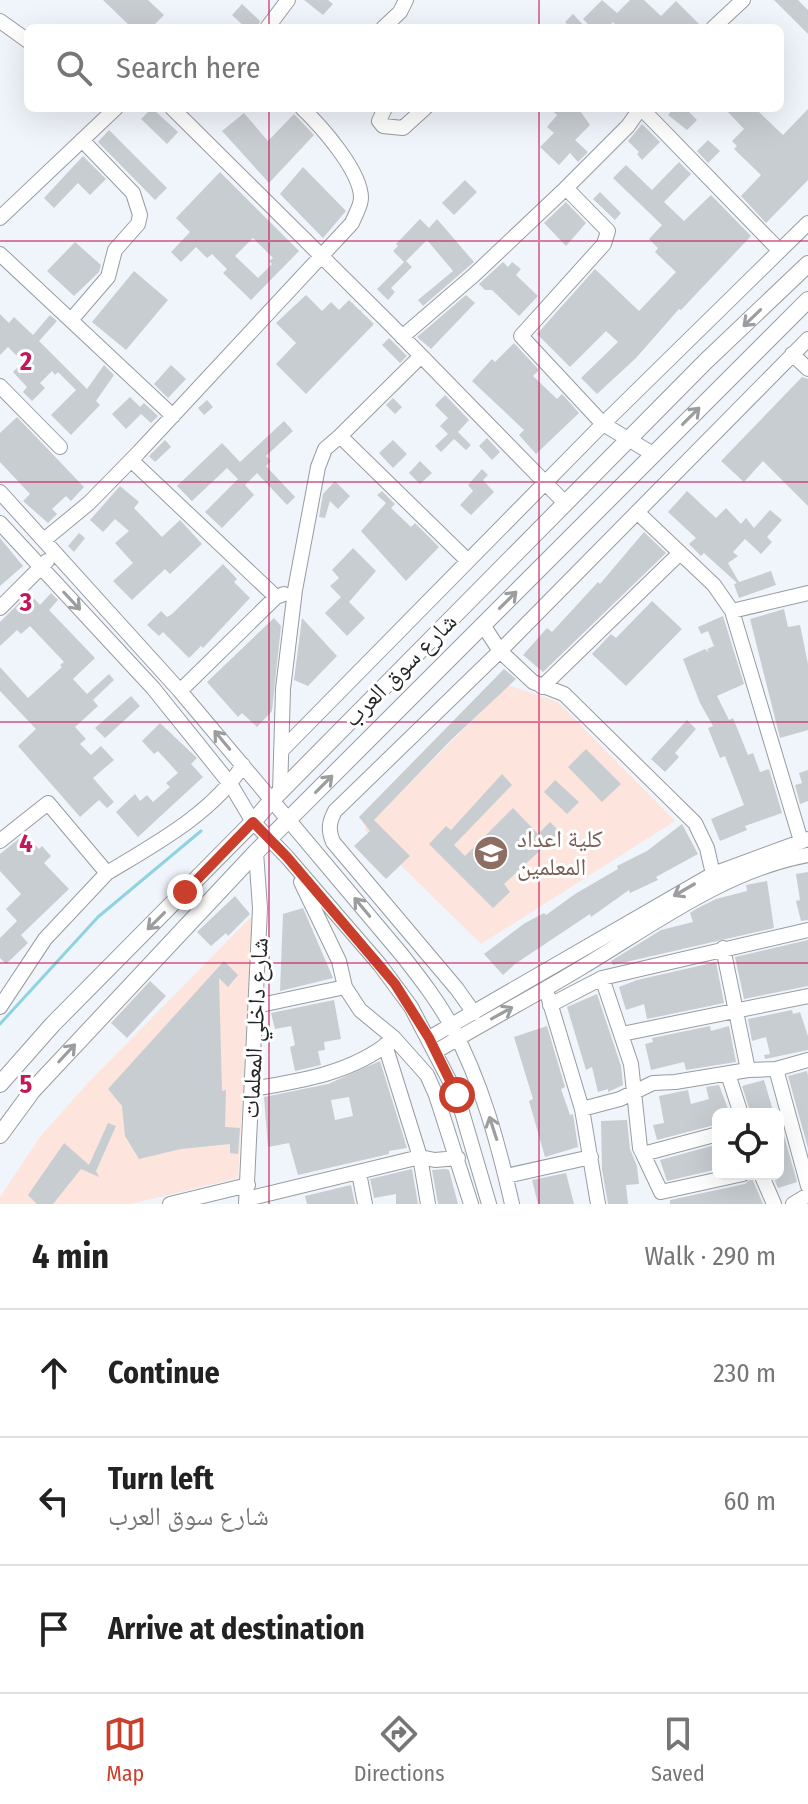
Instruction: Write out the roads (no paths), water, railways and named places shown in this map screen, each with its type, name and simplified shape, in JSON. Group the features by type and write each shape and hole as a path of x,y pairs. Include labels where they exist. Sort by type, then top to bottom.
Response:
{"main road":[{"name":"شارع سوق العرب","path":"0,1084 53,1024 275,796 706,361 808,264"},
{"path":"0,1135 33,1090 256,852 808,300"}],"street":[{"path":"270,24 288,0"},
{"path":"387,24 400,12 406,0"},
{"path":"717,24 743,0"},
{"path":"0,21 24,38"},
{"path":"0,218 112,112"},
{"path":"176,112 565,503"},
{"path":"44,540 89,503 131,460 352,223 361,196 350,169 321,125 306,112"},
{"path":"383,112 379,121 383,126 403,128 421,112"},
{"path":"402,337 474,275 566,188 638,112"},
{"path":"645,112 779,250"},
{"path":"71,320 108,277 115,250 130,235 140,215 133,193 82,140"},
{"path":"566,188 608,231 606,239 521,336 603,424 653,454"},
{"path":"281,751 603,424 808,223"},
{"path":"0,254 173,416"},
{"path":"474,1013 333,842 329,826 335,811 500,651 808,339"},
{"path":"792,354 808,369"},
{"path":"275,796 295,590 318,467 325,449 421,356"},
{"path":"0,386 60,447"},
{"path":"340,436 468,561"},
{"path":"131,460 276,597"},
{"path":"0,492 243,765 275,796 288,820 402,955 454,1032 481,1089 512,1204"},
{"path":"432,1045 546,989 718,886 805,840 732,611 719,591 637,512"},
{"path":"0,523 153,688 231,785 253,822 287,857 395,984 432,1045 457,1095 489,1204"},
{"path":"0,608 56,553"},
{"path":"542,687 680,553"},
{"path":"180,691 276,597 295,590"},
{"path":"732,611 808,593"},
{"path":"483,625 500,651 533,682 564,694 695,823 707,848 713,874"},
{"path":"0,1007 45,939 107,873 183,824 231,785 243,765"},
{"path":"0,841 48,803 107,873"},
{"name":"شارع داخلي المعلمات","path":"247,1196 260,908 256,852"},
{"path":"454,1032 474,1013 713,874 772,859 808,855"},
{"path":"287,857 339,961 345,987 360,1010 389,1042 427,1075 458,1158 471,1204"},
{"path":"550,1005 602,978 808,930"},
{"path":"723,948 748,1070"},
{"path":"541,973 582,1109 598,1204"},
{"path":"602,978 631,1064 643,1154 661,1192 716,1180"},
{"path":"256,1006 345,987"},
{"path":"622,1034 808,996"},
{"path":"252,1089 314,1079 350,1066 389,1042"},
{"path":"389,1042 420,1157 428,1204"},
{"path":"582,1109 620,1099 633,1090 653,1083 776,1069 808,1060"},
{"path":"776,1069 808,1186"},
{"path":"728,1074 739,1108"},
{"path":"643,1154 712,1136"},
{"path":"170,1204 247,1196 291,1197 359,1173 420,1157 435,1160 458,1158"},
{"path":"506,1176 591,1157"},
{"path":"359,1173 365,1204"},
{"path":"764,1180 774,1204"},
{"path":"793,1204 808,1195"}],"waterway":[{"path":"0,1024 98,917 201,831"}],"place":[{"name":"كلية اعداد المعلمين","path":"491,853"}]}
